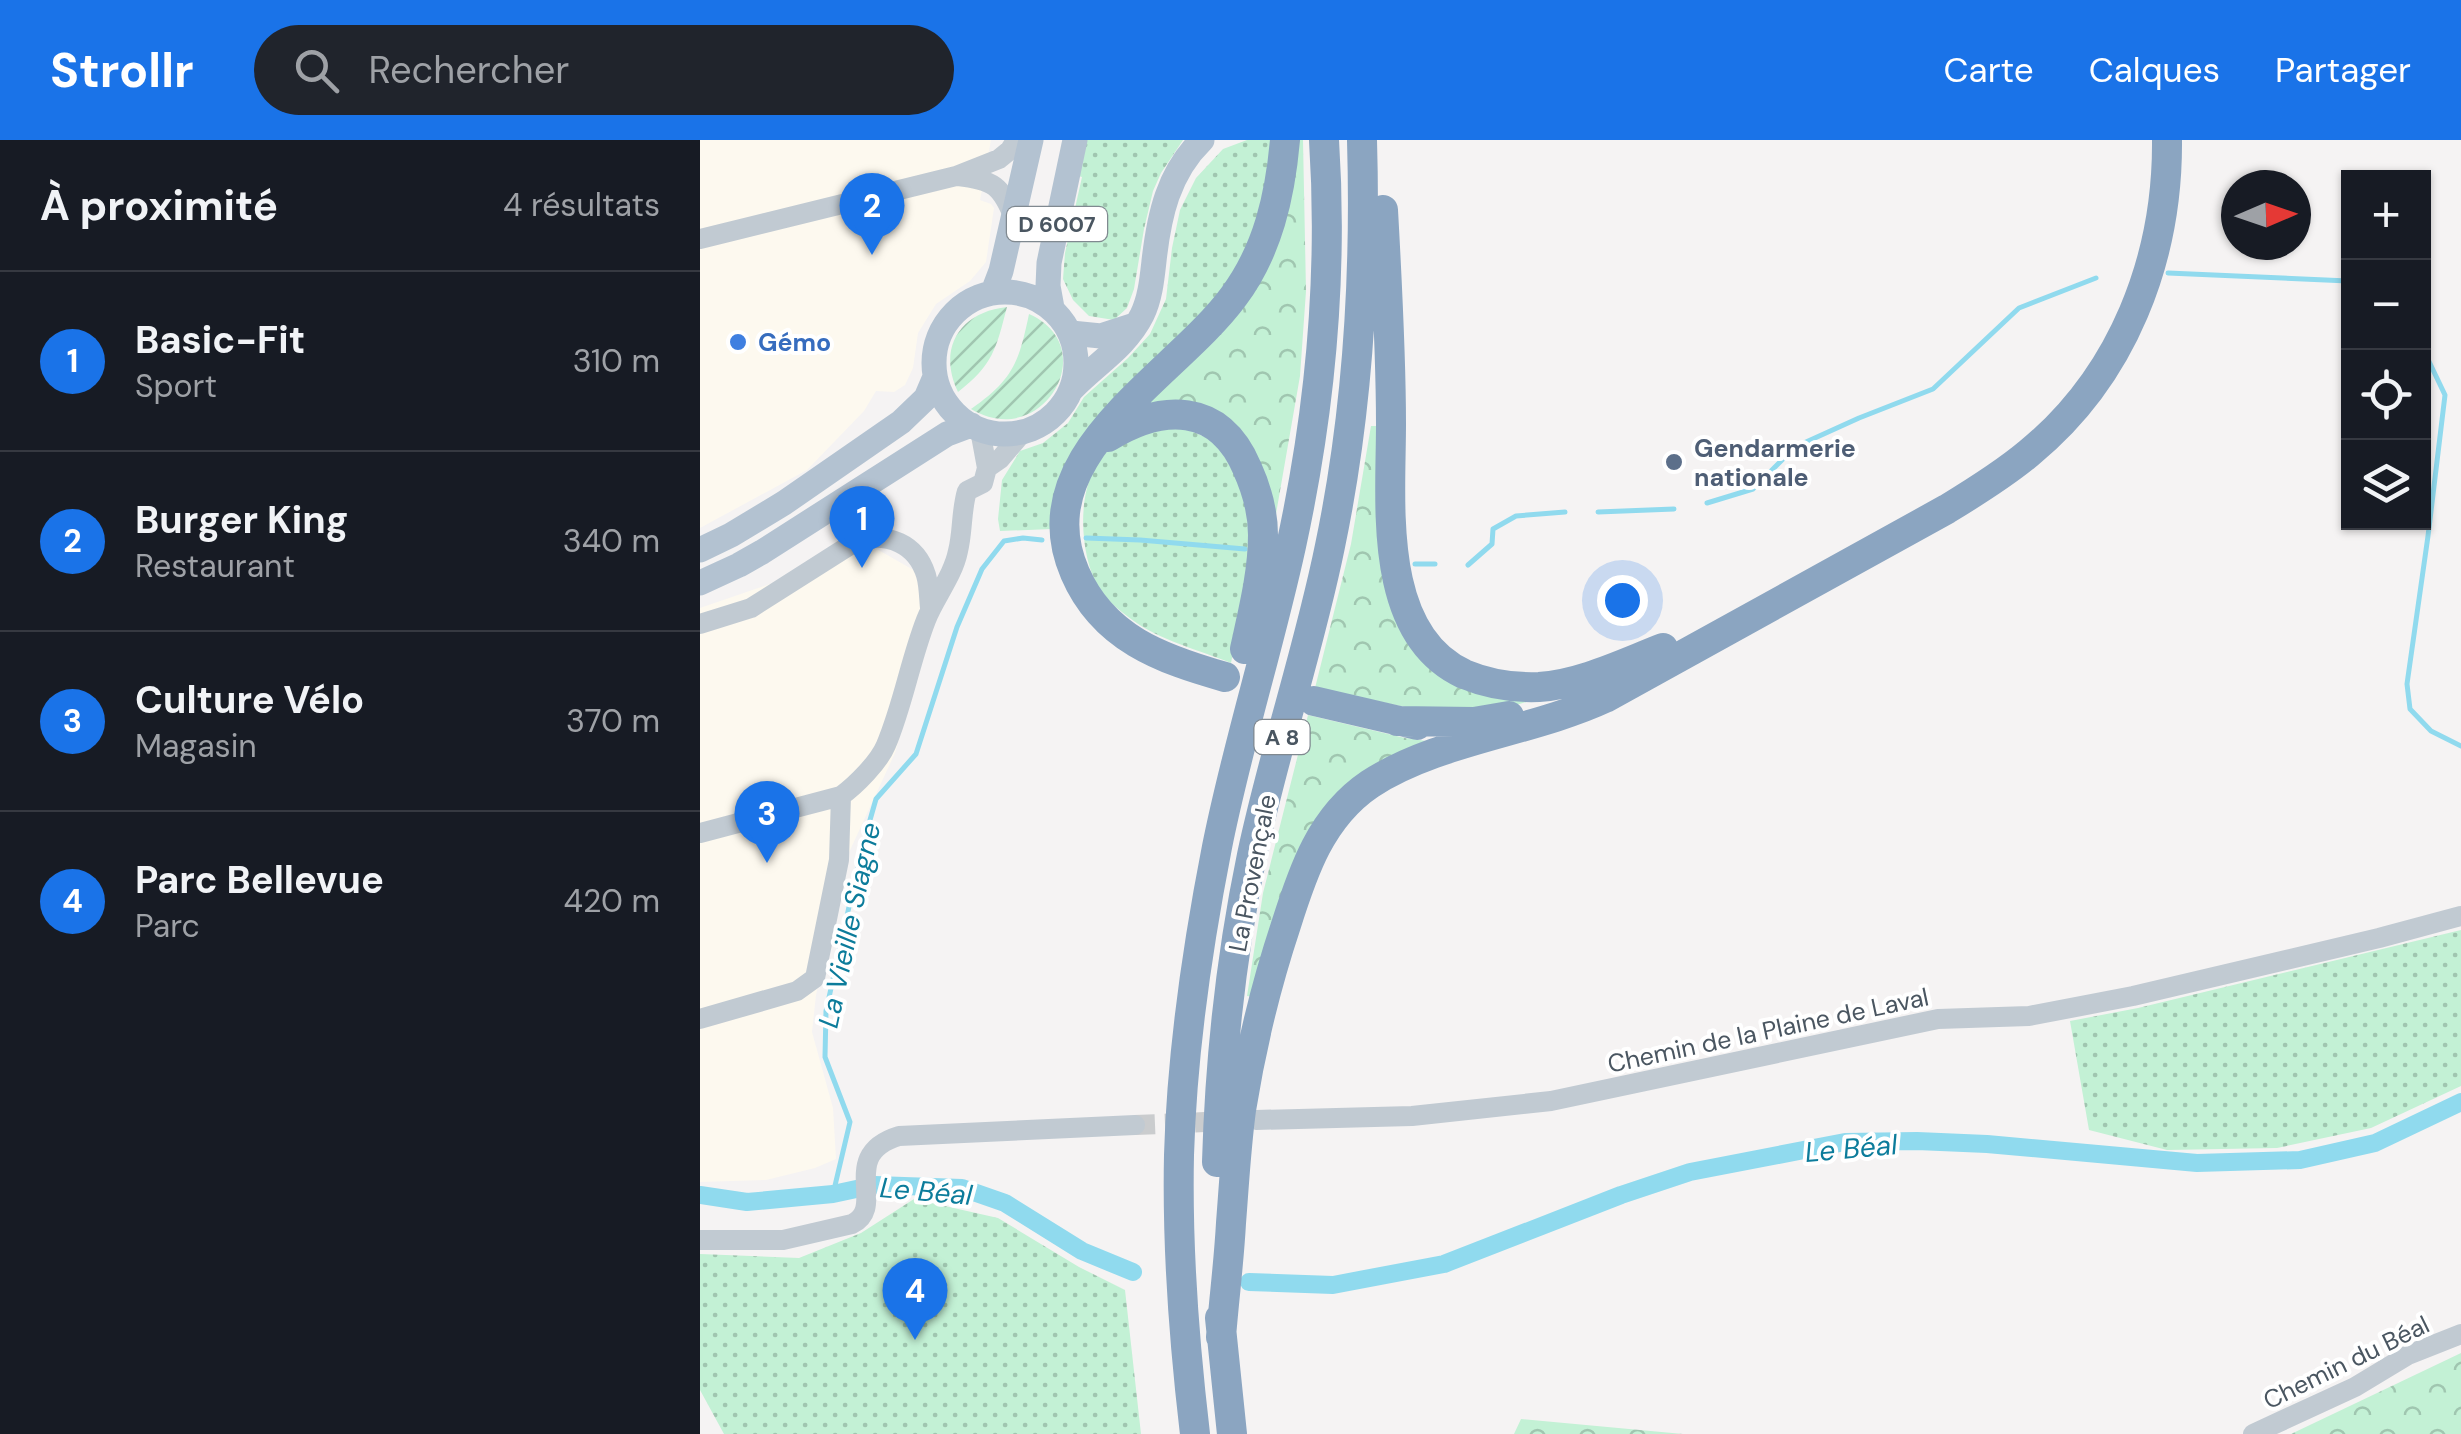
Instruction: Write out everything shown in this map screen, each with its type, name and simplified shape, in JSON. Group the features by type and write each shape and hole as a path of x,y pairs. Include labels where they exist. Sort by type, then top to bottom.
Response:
{"highway":[{"path":"1225,677 1190,667 1141,645 1104,619 1089,600 1072,565 1065,524 1066,502 1078,467 1089,450 1120,412 1195,340 1234,296 1262,248 1274,213 1285,140"},
{"name":"La Provençale","path":"1195,1434 1182,1295 1179,1155 1184,1065 1207,901 1232,782 1291,547 1313,423 1326,272 1324,140"},
{"name":"La Provençale","path":"1232,1434 1220,1337 1216,1182 1227,1013 1252,854 1330,549 1349,436 1362,305 1362,140"},
{"path":"1377,140 1390,371 1390,520 1402,592 1419,636 1429,649 1457,670 1486,682 1518,686 1539,687 1576,679 1663,648"},
{"path":"1397,721 1474,722 1521,713 1587,691 1984,467 2045,418 2079,376 2105,334 2126,290 2144,224 2150,140"},
{"path":"1220,1337 1237,1144 1254,1042 1277,953 1311,853 1337,812 1372,783 1416,761 1580,710 1631,684 1946,509 2031,452 2081,399 2132,318 2150,272 2163,216 2167,140"},
{"path":"1089,450 1133,422 1172,414 1192,415 1229,436 1256,487 1263,534 1261,564 1222,770 1207,901"},
{"path":"1314,700 1456,731 1519,729"}],"main road":[{"name":"D 6007","path":"993,292 1002,272 1031,140"},
{"name":"D 6007","path":"1052,308 1049,263 1075,140"},
{"path":"1072,388 1076,344 1062,318 1034,297 993,292 974,298 956,311 938,340 935,377 950,410 975,427 1001,434 1023,432 1044,423 1060,408 1072,388 1120,348 1144,313 1164,202 1184,160 1202,140"},
{"path":"1071,333 1101,336 1136,326"},
{"path":"700,550 784,504 901,422 926,398 935,377"},
{"path":"700,583 751,558 947,434 975,427"}],"street":[{"path":"700,239 956,176 1000,159 1016,140"},
{"path":"956,176 993,184 1014,218"},
{"path":"975,427 985,476"},
{"path":"700,833 841,796 885,749 930,608 954,567 967,491 1023,432"},
{"path":"700,624 751,608 858,540 876,536 911,550 926,573 930,608"},
{"path":"700,1019 796,991 815,978 839,860 841,796"},
{"name":"Chemin de la Plaine de Laval","path":"1256,1120 1412,1116 1551,1101 1938,1019 2029,1016 2133,996 2461,916"},
{"path":"700,1240 783,1240 860,1220 866,1205 865,1179 872,1150 899,1136 1135,1124"},
{"name":"Chemin du Béal","path":"2253,1434 2355,1387 2408,1354 2461,1334"}],"shaded area":[{"path":"700,140 991,140 980,200 994,208 986,262 970,281 936,304 918,333 913,368 905,385 894,392 876,391 864,411 807,470 700,528"},
{"path":"875,548 917,572 928,635 895,753 845,861 816,995 812,1032 833,1108 836,1159 766,1180 700,1182 700,608"}],"green space":[{"path":"1081,140 1183,140 1153,191 1134,289 1127,308 1114,320 1089,316 1073,300 1063,279 1082,177 1074,175"},
{"path":"1247,140 1274,140 1249,257 1190,331 1077,443 1056,486 1052,529 1000,531 1002,480 1020,451 1043,443 1068,423 1084,397 1150,334 1166,299 1180,210 1196,178 1223,149"},
{"path":"1294,140 1303,140 1306,291 1300,376 1276,514 1248,445 1143,406 1222,326"},
{"path":"1007,307 992,355 958,392 950,361 957,335 977,316"},
{"path":"1029,314 1051,329 1062,349 1062,370 1055,390 1040,407 1021,417 997,419 971,409 996,389 1012,369"},
{"path":"1176,424 1216,442 1245,492 1249,573 1231,663 1167,639 1127,616 1098,587 1086,552 1083,532 1087,490 1103,456 1123,441"},
{"path":"1371,426 1383,426 1410,639 1543,697 1503,709 1410,708 1315,688 1351,544"},
{"path":"1308,715 1441,743 1371,770 1255,997 1247,996 1263,893"},
{"path":"2461,930 2461,1086 2371,1128 2277,1148 2167,1150 2089,1130 2070,1021"},
{"path":"914,1199 998,1218 1125,1290 1141,1434 724,1434 700,1390 700,1254 799,1258 861,1233"},
{"path":"2461,1353 2461,1434 2291,1434"},
{"path":"1521,1419 1683,1434 1514,1434"}],"waterway":[{"name":"La Vieille Siagne","path":"2168,273 2341,281"},
{"name":"La Vieille Siagne","path":"1707,503 1753,489 1795,447 1933,389 2019,308 2096,278"},
{"name":"La Vieille Siagne","path":"2431,366 2445,395 2407,684 2410,709 2431,731 2461,746"},
{"name":"La Vieille Siagne","path":"1598,512 1674,509"},
{"name":"La Vieille Siagne","path":"1468,565 1492,544 1493,529 1516,516 1565,512"},
{"name":"La Vieille Siagne","path":"1086,538 1245,549"},
{"name":"La Vieille Siagne","path":"833,1194 850,1122 825,1057 826,1011 876,799 916,754 957,627 982,569 1004,541 1042,540"},
{"name":"La Vieille Siagne","path":"1415,564 1435,564"},
{"name":"Le Béal","path":"1249,1282 1333,1285 1444,1264 1690,1172 1845,1142 1987,1144 2197,1163 2300,1160 2375,1143 2461,1102"},
{"name":"Le Béal","path":"700,1195 747,1202 833,1194 875,1185 962,1188 1005,1203 1082,1251 1133,1272"}],"tunnel":[{"path":"1135,1125 1228,1121"}],"place":[{"name":"Burger King","path":"872,255"},
{"name":"Gémo","path":"738,342"},
{"name":"Gendarmerie nationale","path":"1674,462"},
{"name":"Basic-Fit","path":"862,568"},
{"name":"Culture Vélo","path":"767,863"},
{"name":"Parc Bellevue","path":"915,1340"}]}
